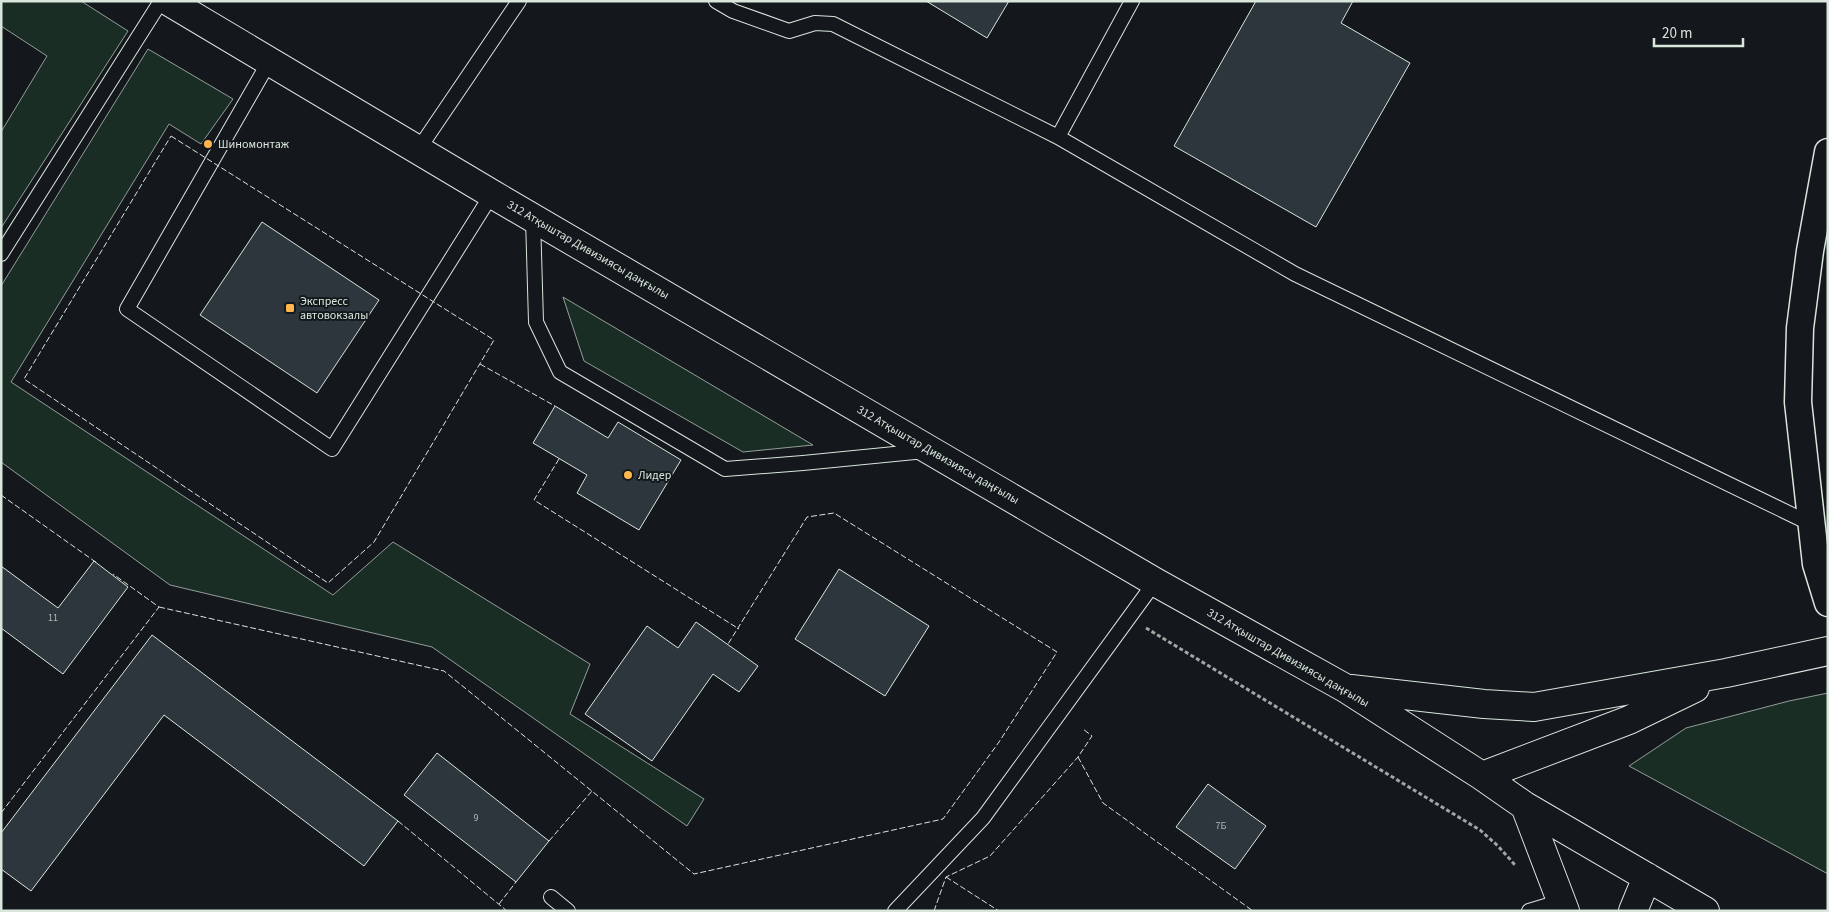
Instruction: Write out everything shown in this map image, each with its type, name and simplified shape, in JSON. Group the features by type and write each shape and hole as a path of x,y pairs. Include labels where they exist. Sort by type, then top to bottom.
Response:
{"highway":[{"name":"312 Атқыштар Дивизиясы даңғылы","path":"168,1 492,194 1155,582 1345,688 1482,776 1525,806 1705,911"},
{"path":"1345,688 1484,704 1534,707 1726,673 1828,650"},
{"path":"1482,776 1630,720 1726,673"},
{"path":"1525,806 1563,906"},
{"path":"1633,911 1647,877"}],"street":[{"path":"1828,152 1810,252 1800,328 1798,402 1816,564 1828,603"}],"lane":[{"path":"1,254 161,1"},
{"path":"418,150 518,1"},
{"path":"716,1 733,11 789,32 816,24 833,24 1058,137 1295,274 1811,524"},
{"path":"1058,137 1132,1"},
{"path":"270,62 127,309 332,449 492,194"},
{"path":"533,218 536,322 560,372 724,469 930,450"},
{"path":"895,911 983,818 1155,582"},
{"path":"551,897 568,911"},
{"path":"1528,911 1563,906"}],"path":[{"path":"1129,618 1480,830 1517,867"}],"green space":[{"path":"1,1 81,1 128,31 1,228 1,132 47,56 1,26"},
{"path":"148,49 233,99 201,144 169,124 11,382 333,595 393,542 590,664 570,714 704,799 687,826 432,647 170,585 1,462 1,286"},
{"path":"563,297 813,445 743,452 584,361"},
{"path":"1828,693 1828,874 1629,766 1686,728 1789,701"}],"building":[{"path":"926,1 1009,1 987,38"},
{"path":"1256,1 1353,1 1341,23 1410,63 1316,227 1174,146"},
{"name":"Экспресс автовокзалы","path":"262,222 379,300 317,393 200,315"},
{"path":"555,406 608,438 618,422 681,460 639,530 577,493 587,475 533,443"},
{"path":"94,561 128,587 63,674 1,628 1,566 58,608"},
{"path":"839,569 929,626 885,696 795,639"},
{"path":"696,622 758,666 739,692 713,674 652,761 585,714 647,626 678,648"},
{"path":"152,635 398,821 364,866 164,715 31,891 1,869 1,833"},
{"path":"437,753 549,841 516,882 404,795"},
{"path":"1208,784 1266,826 1235,869 1176,827"}],"fence":[{"path":"171,136 494,340 374,542 328,583 24,379 171,136"},
{"path":"480,364 555,406"},
{"path":"559,459 534,500 739,629"},
{"path":"1,495 97,563"},
{"path":"159,607 444,671 694,874 943,819 999,742 1057,652 834,513 807,517 728,644"},
{"path":"1,813 159,607 113,574"},
{"path":"934,911 946,877 990,856 1078,757 1092,736 1083,729"},
{"path":"1078,757 1103,803 1253,911"},
{"path":"549,841 592,791"},
{"path":"398,821 507,911"},
{"path":"946,877 999,911"},
{"path":"499,904 516,882"}],"place":[{"name":"Шиномонтаж","path":"208,144"},
{"name":"Экспресс автовокзалы","path":"290,308"},
{"name":"Лидер","path":"628,475"}]}
